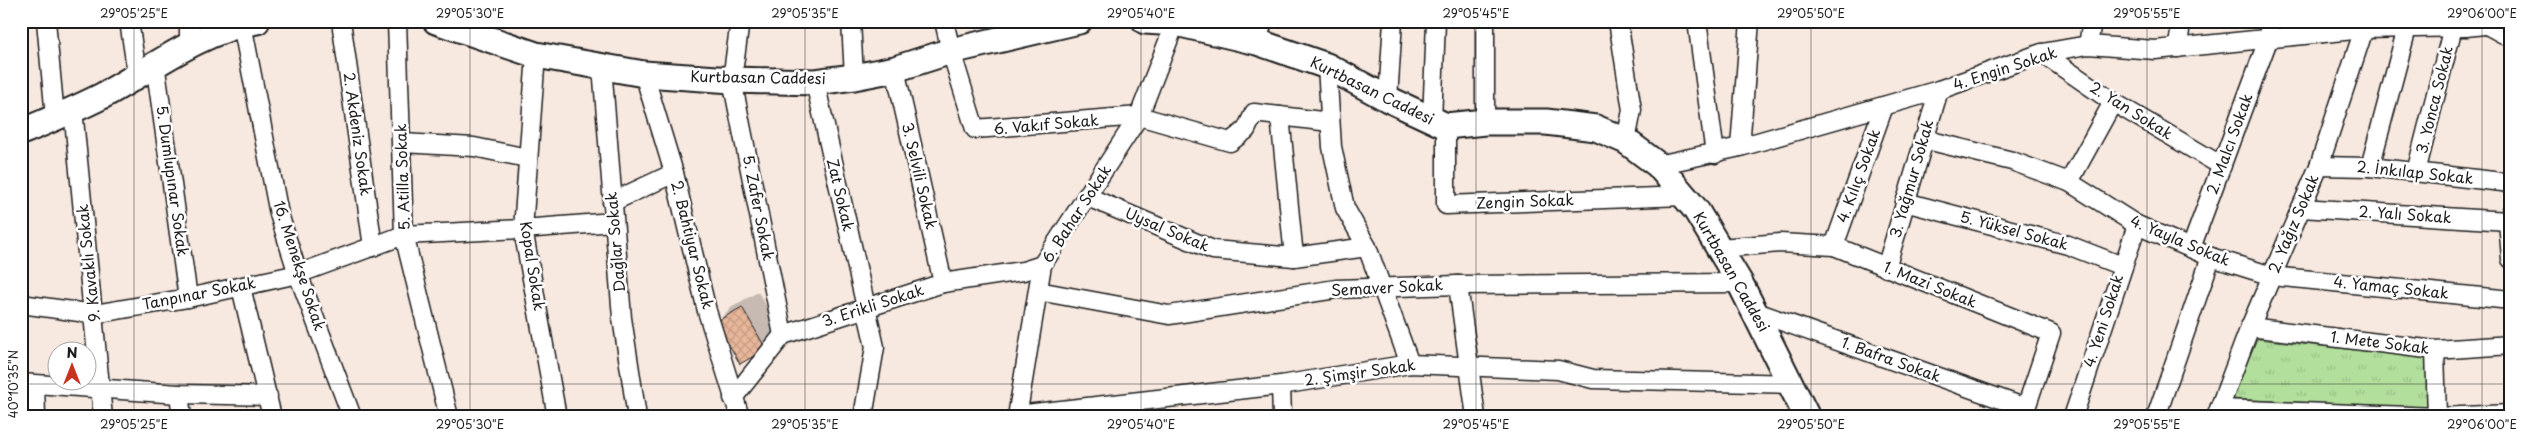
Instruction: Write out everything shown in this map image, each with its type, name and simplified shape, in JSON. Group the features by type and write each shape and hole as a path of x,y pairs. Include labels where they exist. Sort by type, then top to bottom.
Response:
{"main road":[{"name":"Kurtbasan Caddesi","path":"436,21 536,55 644,74 732,80 815,82 895,69 1028,26 1079,21"},
{"name":"Kurtbasan Caddesi","path":"1146,21 1176,22 1260,32 1388,99 1439,123 1546,122 1596,128 1626,141 1658,165 1684,196 1720,248 1756,312 1793,384 1807,417"},
{"path":"21,132 102,96 146,68 189,33 249,22"}],"street":[{"name":"9. Kavaklı Sokak","path":"46,21 64,113 94,314 103,417"},
{"name":"5. Dumlupınar Sokak","path":"129,21 146,68 188,298"},
{"name":"2. Akdeniz Sokak","path":"341,21 373,246"},
{"name":"5. Atilla Sokak","path":"398,21 404,234 449,417"},
{"name":"5. Zafer Sokak","path":"740,21 732,80 784,335"},
{"path":"851,21 854,77"},
{"path":"944,21 951,51"},
{"path":"1388,99 1393,21"},
{"path":"1436,21 1439,123"},
{"path":"1485,122 1486,21"},
{"path":"1618,21 1632,110 1626,141"},
{"path":"1697,21 1715,154"},
{"path":"1740,147 1750,21"},
{"path":"2088,45 2092,21"},
{"path":"2178,48 2181,21"},
{"name":"2. Malcı Sokak","path":"2191,248 2268,40 2270,21"},
{"name":"16. Menekşe Sokak","path":"249,22 279,214 298,274 352,417"},
{"name":"6. Bahar Sokak","path":"1017,416 1042,265 1088,197 1138,116 1176,22"},
{"name":"4. Engin Sokak","path":"1658,165 1715,154 1939,90 2042,53 2088,45 2155,50 2364,29 2453,27 2511,22"},
{"path":"2487,25 2511,38"},
{"name":"3. Yonca Sokak","path":"2416,172 2453,27"},
{"path":"2370,167 2407,28"},
{"name":"2. Yağız Sokak","path":"2218,413 2250,327 2319,166 2364,29"},
{"name":"6. Vakıf Sokak","path":"951,51 976,129 1138,116"},
{"name":"2. Yan Sokak","path":"2042,53 2113,102 2222,166"},
{"name":"Kopal Sokak","path":"536,55 523,229 557,417"},
{"name":"Dağlar Sokak","path":"602,66 622,318 637,417"},
{"path":"1327,66 1332,147 1345,208 1367,247 1410,364"},
{"name":"3. Selvili Sokak","path":"895,69 943,283"},
{"name":"2. Bahtiyar Sokak","path":"644,74 674,173 707,311 740,417"},
{"name":"Zat Sokak","path":"815,82 875,347 863,417"},
{"name":"3. Yağmur Sokak","path":"1886,268 1923,138 1939,90"},
{"path":"2069,182 2113,102"},
{"name":"4. Kılıç Sokak","path":"1834,246 1884,106"},
{"path":"1138,116 1230,142 1246,130 1254,113 1330,122"},
{"path":"1280,116 1294,257"},
{"name":"Zengin Sokak","path":"1439,123 1446,205 1684,196"},
{"name":"4. Yayla Sokak","path":"1923,138 2012,160 2069,182 2137,225 2211,257 2272,276"},
{"path":"402,143 474,147 527,158"},
{"name":"2. İnkılap Sokak","path":"2319,166 2370,167 2511,183"},
{"path":"612,202 674,173"},
{"name":"Uysal Sokak","path":"1088,197 1213,250 1294,257 1367,247"},
{"name":"5. Yüksel Sokak","path":"1905,202 2068,245 2122,266"},
{"name":"2. Yalı Sokak","path":"2301,208 2510,217"},
{"path":"2510,217 2511,259"},
{"name":"Tanpınar Sokak","path":"21,304 94,314 188,298 298,274 404,234 523,229 613,222"},
{"name":"4. Yeni Sokak","path":"2073,417 2137,225"},
{"name":"1. Mazi Sokak","path":"1720,248 1780,243 1834,246 2052,333 2025,412"},
{"path":"2156,417 2211,257"},
{"name":"3. Erikli Sokak","path":"784,335 943,283 1023,271 1042,265"},
{"name":"4. Yamaç Sokak","path":"2272,276 2511,300"},
{"name":"Semaver Sokak","path":"1038,291 1169,315 1336,289 1383,289 1458,285 1740,283"},
{"path":"1458,285 1476,417"},
{"path":"241,286 272,417"},
{"name":"1. Bafra Sokak","path":"1756,312 2025,412"},
{"name":"1. Mete Sokak","path":"2250,327 2435,350 2511,345"},
{"path":"734,398 784,335"},
{"path":"2435,350 2437,417"},
{"name":"2. Şimşir Sokak","path":"1017,416 1281,385 1410,364 1558,370 1593,379 1793,384"},
{"path":"36,417 28,384 179,394 268,396"},
{"path":"1281,385 1282,417"},
{"path":"179,394 182,417"},
{"path":"2218,413 2437,417 2511,414"}],"green space":[{"path":"2257,339 2427,358 2427,408 2232,399"}],"building":[{"path":"742,307 766,349 740,364 716,322"}]}
